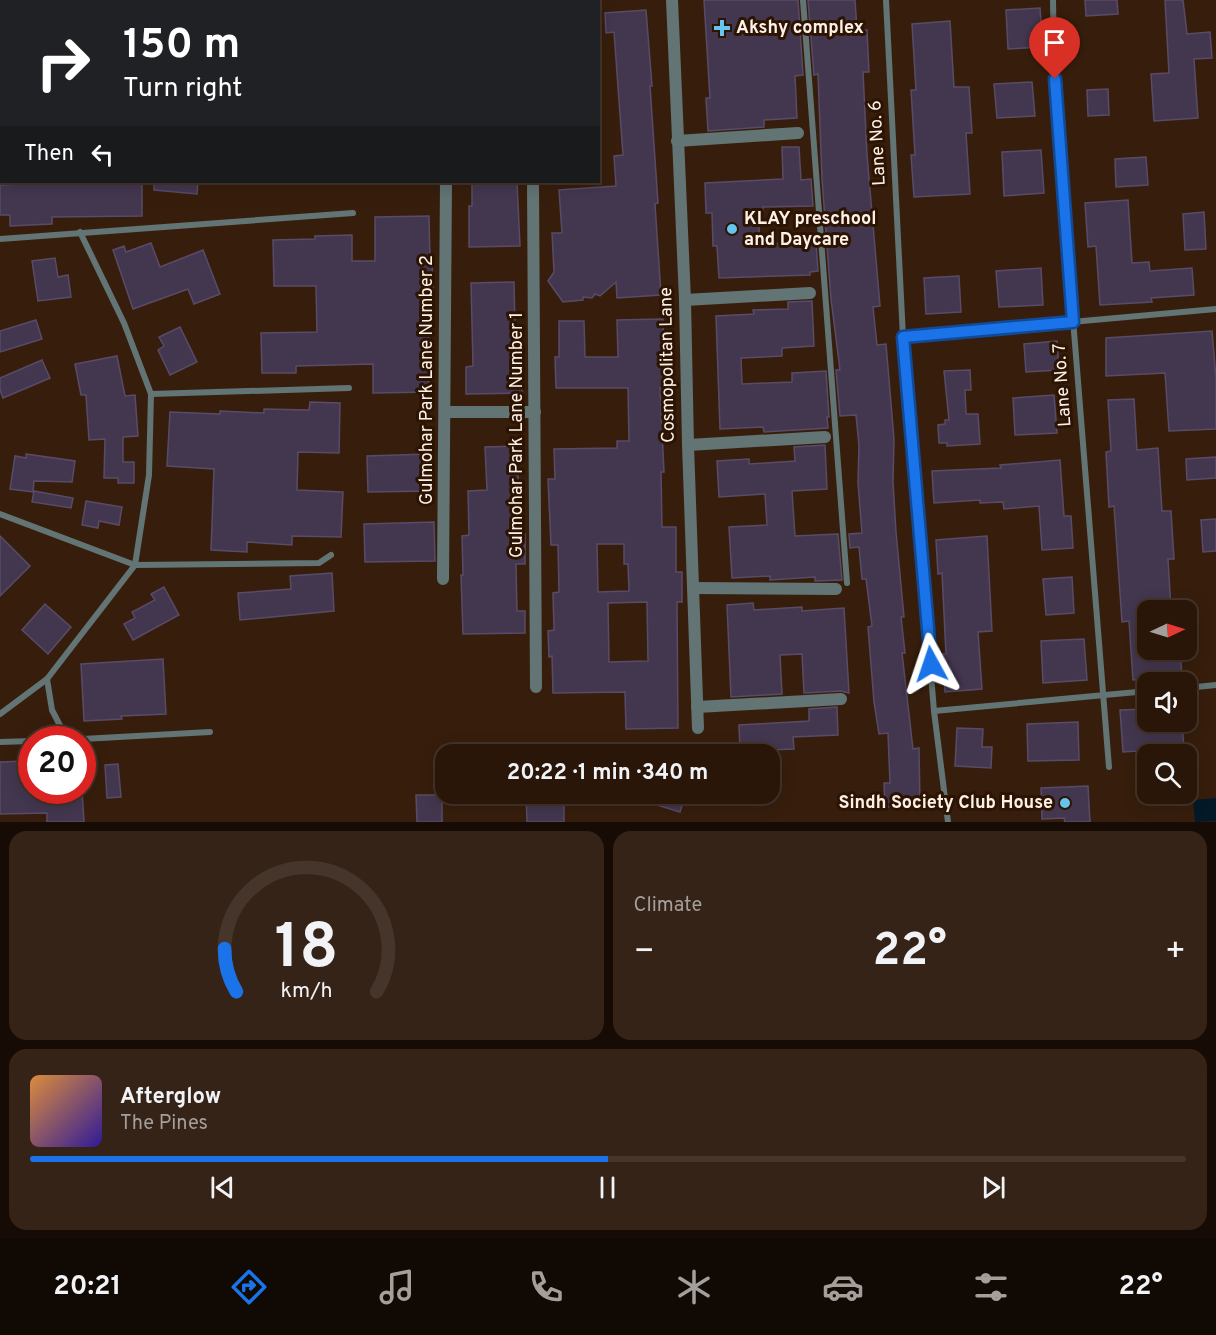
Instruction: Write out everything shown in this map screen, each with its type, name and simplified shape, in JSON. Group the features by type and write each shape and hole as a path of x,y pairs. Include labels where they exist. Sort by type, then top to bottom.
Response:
{"street":[{"name":"Cosmopolitan Lane","path":"672,0 685,300 698,728"},
{"path":"677,141 798,133"},
{"name":"Gulmohar Park Lane Number 2","path":"443,579 446,183"},
{"name":"Gulmohar Park Lane Number 1","path":"533,183 536,687"},
{"path":"685,300 810,293"},
{"path":"446,412 535,412"},
{"path":"688,445 825,437"},
{"path":"693,588 842,586"},
{"path":"697,707 841,699"}],"lane":[{"path":"803,0 842,586"},
{"name":"Lane No. 6","path":"886,0 903,337 934,711 948,822"},
{"name":"Lane No. 7","path":"1053,0 1054,58 1073,322 1109,767"},
{"path":"0,239 352,213"},
{"path":"0,714 47,680 135,565 149,475 151,394 124,323 80,232"},
{"path":"903,337 1216,309"},
{"path":"151,394 349,388"},
{"path":"0,514 135,565 320,563 331,555"},
{"path":"47,680 52,710 59,726"},
{"path":"1197,687 1216,685"},
{"path":"934,711 1137,692"},
{"path":"96,738 210,732"},
{"path":"0,742 18,741"}],"water":[{"path":"1216,798 1216,821 1195,822 1193,804 1197,804 1197,800"}],"building":[{"path":"704,0 798,0 803,75 795,76 797,118 764,120 764,127 708,131 706,98 710,98"},
{"path":"808,0 855,0 857,30 867,30 869,72 863,72 867,155 880,306 873,307 877,345 886,344 894,439 893,482 896,532 904,617 901,617 905,653 902,653 913,749 919,748 920,805 885,807 884,783 890,783 888,733 879,734 874,702 868,627 872,626 866,579 862,579 859,547 850,548 849,534 862,533 858,483 859,446 856,415 840,416 836,370 840,370 831,299 822,179 818,74 814,75"},
{"path":"1085,0 1117,0 1118,14 1086,16"},
{"path":"1165,0 1183,0 1187,34 1210,32 1212,58 1194,59 1198,118 1154,121 1151,74 1169,73"},
{"path":"1040,8 1043,47 1008,49 1006,10"},
{"path":"646,10 652,86 650,86 658,203 655,204 661,295 617,298 616,282 600,296 595,294 592,298 583,297 583,300 563,302 548,281 554,272 552,233 562,233 559,190 616,186 614,156 623,155 614,32 606,33 605,13"},
{"path":"950,21 954,87 969,87 972,133 966,133 970,194 914,197 911,155 915,155 911,90 916,90 912,24"},
{"path":"1032,82 1035,116 997,118 994,84"},
{"path":"1108,89 1109,115 1088,116 1087,90"},
{"path":"782,147 799,147 801,180 811,179 813,206 763,207 763,210 758,210 760,244 816,242 818,271 810,272 810,275 719,278 717,246 713,246 712,213 706,213 705,183 783,179"},
{"path":"1041,150 1044,193 1004,196 1002,152"},
{"path":"1146,157 1148,185 1116,187 1115,159"},
{"path":"142,183 142,216 52,217 52,224 10,226 10,215 0,215 0,185"},
{"path":"154,183 198,183 197,194 154,190"},
{"path":"472,183 517,183 520,246 469,247 469,206 472,206"},
{"path":"1128,200 1132,263 1149,262 1150,271 1192,268 1194,295 1151,298 1152,302 1100,305 1096,246 1088,247 1085,203"},
{"path":"1204,212 1206,249 1185,250 1183,214"},
{"path":"429,216 433,292 428,292 429,392 373,393 373,364 296,366 296,373 262,373 261,333 317,332 316,286 274,286 273,240 352,235 352,261 375,261 375,217"},
{"path":"151,243 160,267 203,250 220,294 194,304 188,289 133,309 113,250 124,246 126,252"},
{"path":"55,258 58,277 68,275 71,297 38,301 32,261"},
{"path":"1041,268 1043,305 999,307 996,271"},
{"path":"959,276 961,312 926,314 924,278"},
{"path":"514,282 515,329 520,329 522,393 466,394 466,367 473,366 471,283"},
{"path":"812,301 814,346 782,348 782,356 741,358 742,384 792,382 792,373 826,371 828,428 764,432 763,427 720,429 716,316 754,314 753,310 788,309 788,302"},
{"path":"663,319 665,388 660,388 664,472 661,472 662,527 676,527 676,572 682,572 682,602 677,602 678,728 626,729 625,692 553,693 552,656 549,657 548,631 554,630 553,593 559,592 558,545 551,545 548,479 555,479 554,449 617,448 617,441 629,441 628,388 556,388 555,357 559,357 559,321 584,321 585,357 618,357 617,320","holes":["597,544 624,544 624,564 628,564 629,591 598,592","647,602 648,661 609,662 608,603"]},
{"path":"36,320 42,339 0,352 0,331"},
{"path":"180,327 197,362 170,375 158,350 164,346 159,337"},
{"path":"1212,331 1216,378 1216,429 1169,431 1165,373 1106,376 1106,338"},
{"path":"1057,341 1059,370 1026,372 1024,344"},
{"path":"117,356 125,396 135,395 138,436 123,437 123,462 134,462 134,483 118,483 118,478 104,478 105,439 89,440 86,395 81,395 75,364"},
{"path":"42,360 50,378 3,398 0,378"},
{"path":"970,370 971,390 965,390 966,414 978,414 980,444 947,446 947,443 939,443 938,425 945,424 945,420 949,420 944,371"},
{"path":"1054,395 1057,433 1015,435 1013,398"},
{"path":"1134,399 1137,450 1158,448 1162,511 1171,511 1174,559 1168,559 1170,600 1137,600 1137,660 1181,660 1182,672 1137,672 1137,680 1133,680 1129,621 1122,622 1114,506 1109,507 1106,452 1111,451 1108,400"},
{"path":"310,402 340,403 339,453 298,452 297,490 343,492 341,537 292,536 292,545 247,542 247,552 211,550 214,469 167,466 170,412 220,414 220,411 264,413 264,409 309,410"},
{"path":"825,445 827,489 792,491 795,536 838,534 842,580 815,581 815,577 770,580 770,576 732,578 729,527 767,525 765,494 719,497 717,461 749,459 749,464 795,461 794,447"},
{"path":"517,446 520,534 525,534 525,564 516,564 517,611 525,611 525,633 463,634 462,536 469,535 468,491 487,490 485,447"},
{"path":"26,454 75,461 72,482 34,481 33,492 10,489 15,456 26,458"},
{"path":"427,454 428,491 368,492 367,456"},
{"path":"1216,457 1216,478 1187,480 1186,459"},
{"path":"1060,460 1064,516 1071,516 1073,548 1042,550 1039,506 1004,509 1003,502 980,503 980,500 934,503 932,471 1001,468 1000,465"},
{"path":"34,491 73,498 71,508 32,502"},
{"path":"86,501 122,507 119,525 99,521 98,528 82,525"},
{"path":"1216,519 1216,551 1203,552 1201,520"},
{"path":"434,522 435,561 365,562 364,524"},
{"path":"0,536 30,566 0,596"},
{"path":"987,536 992,631 978,632 982,689 945,692 942,654 946,654 942,573 938,574 936,540"},
{"path":"332,573 334,611 240,620 238,593 291,589 290,576"},
{"path":"1072,577 1074,613 1046,615 1043,579"},
{"path":"164,587 179,615 133,640 124,624 135,618 132,612 155,600 151,594"},
{"path":"753,603 754,610 802,607 802,611 844,608 849,693 841,691 804,693 802,654 780,655 782,694 731,697 727,605"},
{"path":"45,604 71,627 48,654 22,630"},
{"path":"1084,639 1087,680 1043,683 1041,641"},
{"path":"163,659 166,714 121,716 122,719 84,721 81,664"},
{"path":"837,707 838,735 793,737 794,749 780,750 780,744 740,744 739,725 809,721 809,709"},
{"path":"1137,709 1137,732 1183,732 1184,744 1137,744 1137,751 1123,752 1120,710"},
{"path":"1078,722 1079,760 1028,761 1027,724"},
{"path":"957,728 983,729 982,747 992,747 991,768 955,766"},
{"path":"18,761 18,804 83,804 84,822 47,822 47,813 0,814 0,762"},
{"path":"118,764 121,797 107,798 105,765"},
{"name":"Sindh Society Club House","path":"1088,786 1090,822 1065,822 1064,818 1042,819 1041,788"},
{"path":"416,795 435,795 435,804 442,804 442,822 417,822"},
{"path":"526,804 564,804 564,822 527,822"},
{"path":"657,804 682,804 680,812"}],"place":[{"name":"Akshy complex","path":"722,28"},
{"name":"KLAY preschool and Daycare","path":"732,229"},
{"name":"Sindh Society Club House","path":"1065,803"}],"route":[{"path":"931,664 903,337 1073,322 1055,79"}]}
